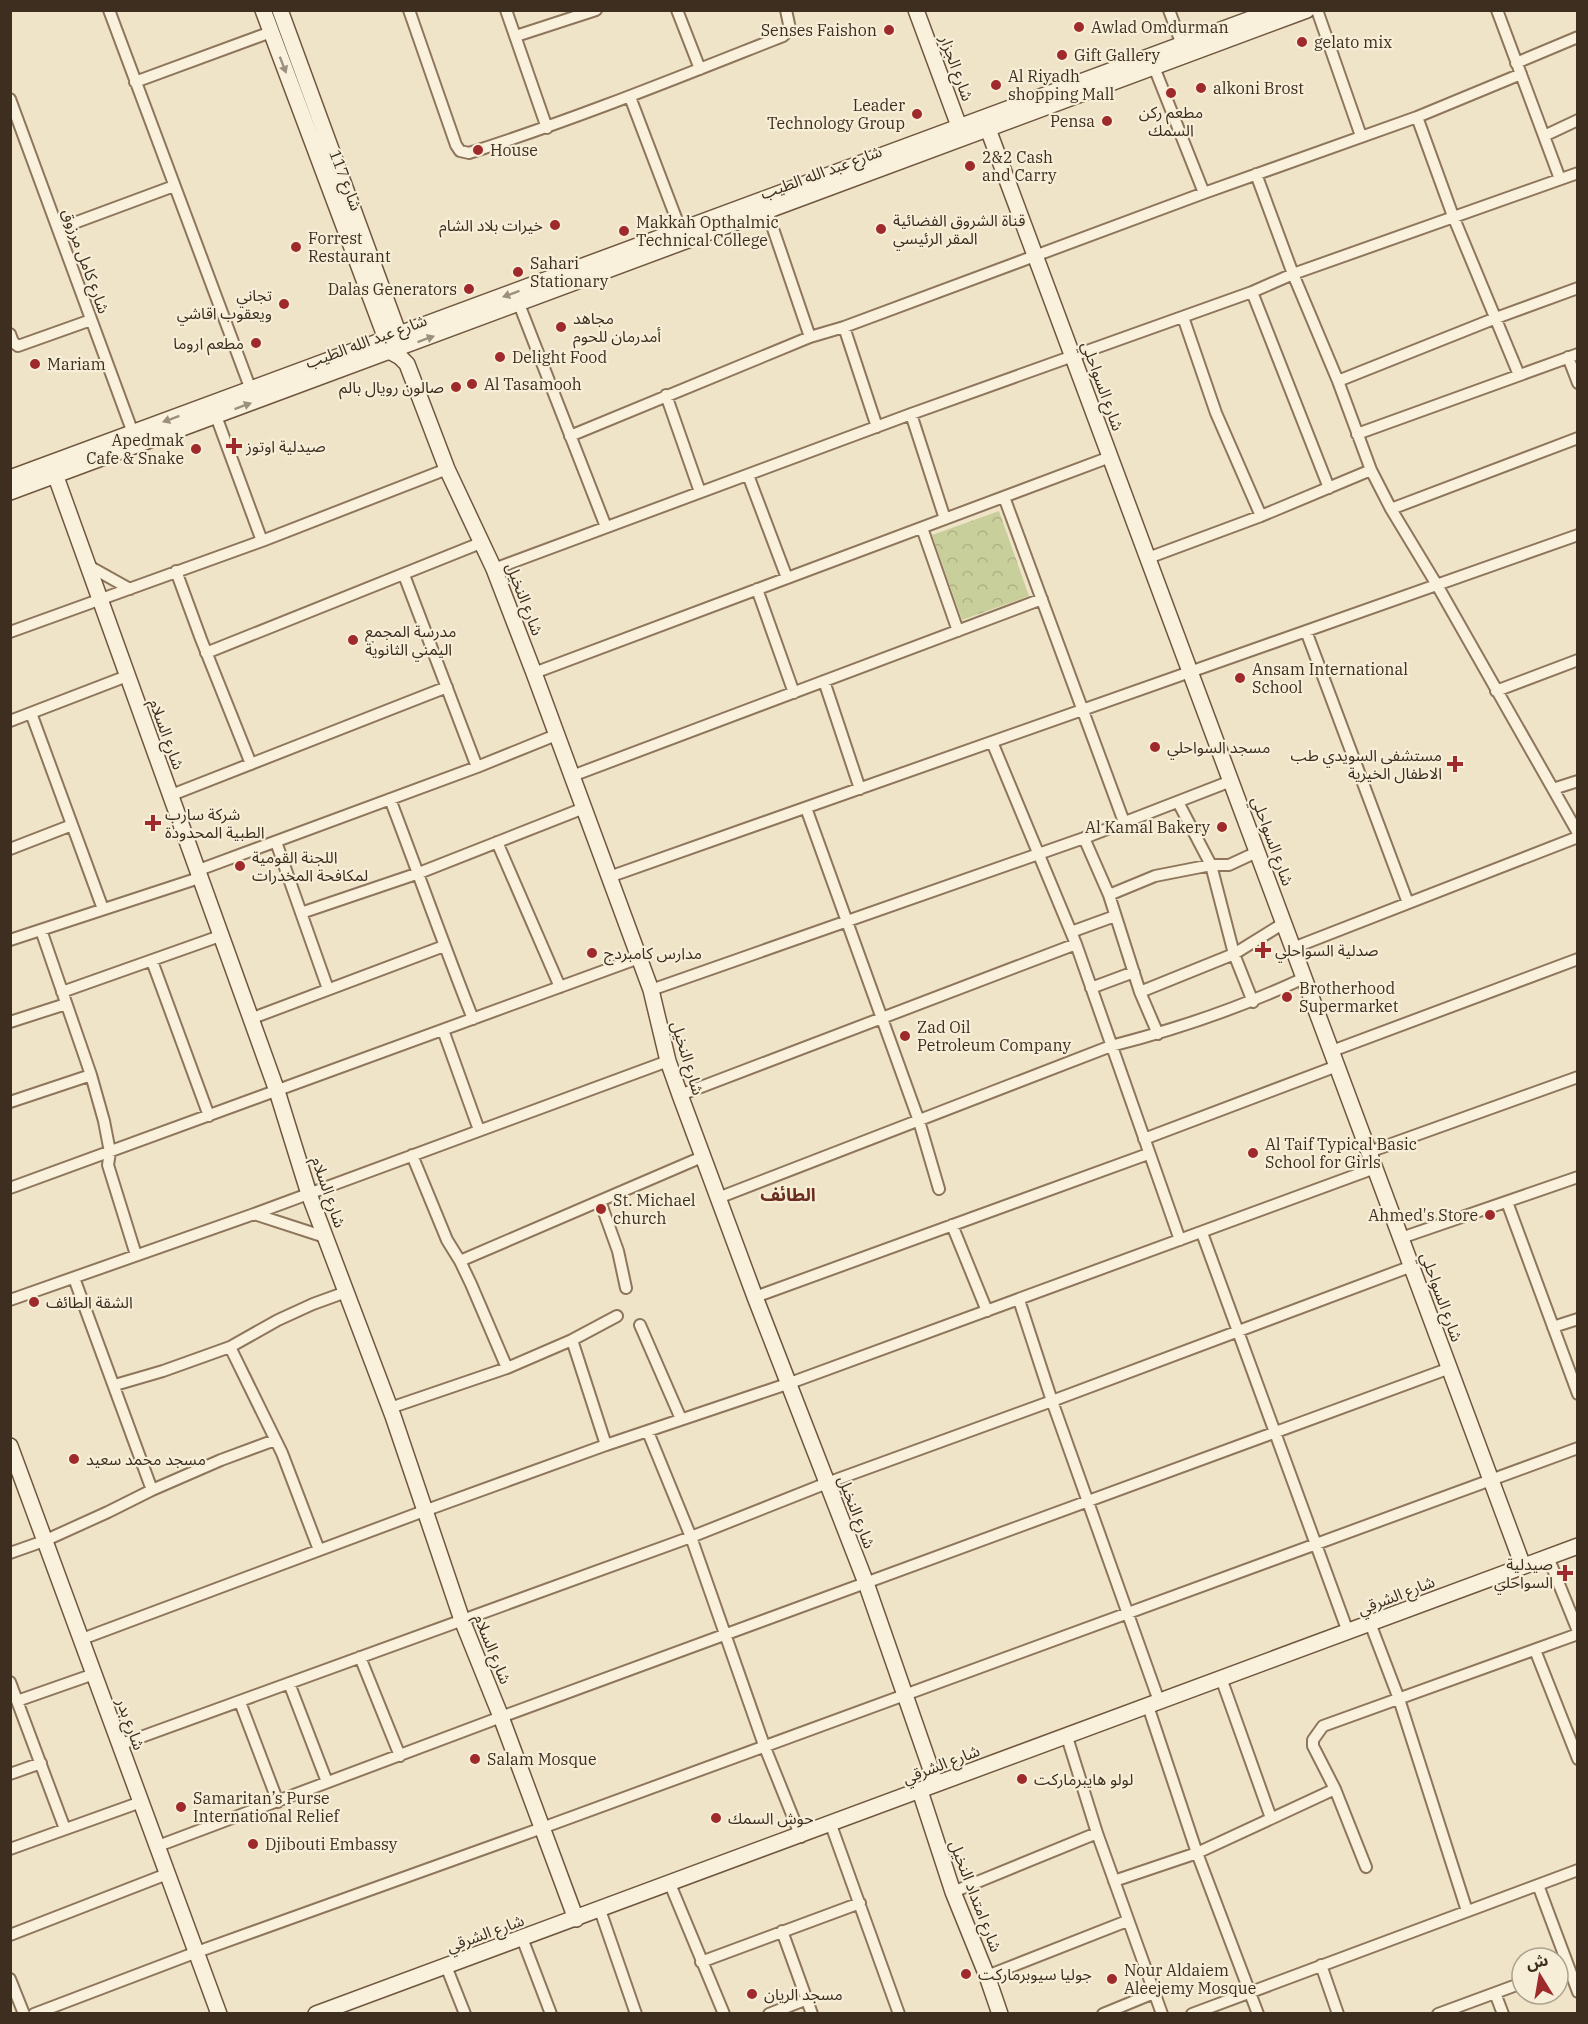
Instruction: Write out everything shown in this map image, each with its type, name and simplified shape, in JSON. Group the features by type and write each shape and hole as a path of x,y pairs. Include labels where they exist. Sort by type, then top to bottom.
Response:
{"street":[{"path":"109,10 251,390"},
{"name":"شارع 117","path":"263,10 396,346"},
{"name":"شارع 117","path":"280,10 396,346"},
{"path":"409,10 456,145 460,151 469,153 548,128 783,36 790,29 786,10"},
{"path":"506,10 548,128"},
{"path":"516,36 596,10"},
{"path":"677,10 700,69"},
{"name":"شارع الجزار","path":"916,10 961,133"},
{"path":"1169,10 1182,45"},
{"name":"شارع عبد الله الطيب","path":"1153,62 1182,45 1275,10"},
{"name":"شارع عبد الله الطيب","path":"10,492 53,469 133,433 251,390 396,346 519,304 681,231 961,133 1153,62 1306,10"},
{"path":"1317,10 1361,136"},
{"path":"1497,10 1560,178"},
{"path":"135,82 271,32"},
{"path":"1516,63 1578,37"},
{"path":"1153,62 1203,193"},
{"path":"570,436 810,336 844,327 1203,193 1417,117 1521,74"},
{"path":"630,97 681,231"},
{"name":"شارع كامل مرزوق","path":"10,99 15,126 58,229 133,433"},
{"path":"1417,117 1453,216 1520,375"},
{"path":"1544,136 1578,120"},
{"name":"شارع السواحلي","path":"986,124 1523,1566"},
{"name":"شارع عبد الله الطيب","path":"10,478 53,469 216,416 583,274 767,211 961,133"},
{"path":"494,569 912,414 1252,292 1293,274 1578,172"},
{"path":"1256,174 1371,470 1391,509 1437,585 1578,835 1293,948"},
{"path":"58,229 174,186"},
{"path":"767,211 810,336"},
{"path":"1338,381 1578,288"},
{"path":"1252,292 1329,488"},
{"path":"519,304 606,527"},
{"path":"1183,317 1216,413 1261,516"},
{"path":"11,340 18,346 91,320"},
{"path":"844,327 877,427"},
{"name":"شارع النخيل","path":"396,346 407,364 447,469 483,542 534,673 651,990 668,1061 702,1157 866,1583 936,1784"},
{"path":"1358,434 1573,355 1578,383"},
{"path":"666,395 700,492"},
{"path":"912,414 945,519"},
{"path":"216,416 262,541"},
{"path":"1391,509 1578,438"},
{"path":"534,673 1110,457"},
{"name":"شارع السلام","path":"53,469 277,1091 309,1194 390,1408 462,1620 501,1717 576,1919"},
{"path":"10,632 262,541 447,469"},
{"path":"1148,558 1261,516 1371,470"},
{"path":"748,475 787,578"},
{"path":"1004,497 1124,822"},
{"path":"922,528 958,631"},
{"path":"609,877 1578,535"},
{"path":"206,653 483,542"},
{"path":"87,565 130,589"},
{"path":"176,572 251,764"},
{"path":"404,574 477,767"},
{"path":"757,589 794,693"},
{"path":"572,776 1042,599"},
{"path":"1306,631 1408,903"},
{"path":"1496,691 1578,660"},
{"path":"10,721 127,676"},
{"path":"824,681 860,789"},
{"path":"169,796 447,687"},
{"path":"31,713 103,909"},
{"path":"10,940 197,874 556,735"},
{"path":"992,742 1076,944 1179,1240"},
{"path":"651,990 1084,838 1231,781"},
{"path":"1553,789 1578,781"},
{"path":"390,799 473,1019"},
{"path":"1178,802 1211,865 1234,954 1253,1002"},
{"path":"301,913 419,873 584,808"},
{"path":"806,808 919,1121 939,1189"},
{"path":"10,849 72,825"},
{"path":"1084,838 1109,895 1140,992 1158,1034"},
{"path":"276,842 328,989"},
{"path":"497,842 560,987"},
{"path":"1109,895 1155,876 1211,865 1229,865 1257,852"},
{"path":"1071,932 1115,916"},
{"path":"1140,992 1234,954 1284,923"},
{"path":"40,930 90,1076 110,1152 108,1165 136,1255"},
{"path":"62,992 220,936"},
{"path":"680,1095 1076,944"},
{"path":"250,1019 444,946"},
{"path":"10,1188 639,958"},
{"path":"1144,1139 1578,959"},
{"path":"152,961 209,1116"},
{"path":"1091,988 1134,972"},
{"path":"718,1198 1111,1046 1158,1034 1253,1002 1304,978"},
{"path":"10,1022 66,1004"},
{"path":"443,1030 479,1130"},
{"path":"10,1300 254,1214 668,1061"},
{"path":"10,1102 90,1076"},
{"path":"1369,1152 1578,1077"},
{"path":"755,1297 1149,1154"},
{"path":"412,1155 447,1240 460,1261 507,1368"},
{"path":"460,1261 702,1157"},
{"path":"82,1639 424,1511 606,1445 790,1383 1375,1168"},
{"path":"1401,1238 1578,1177"},
{"path":"600,1201 618,1251 626,1288"},
{"path":"1507,1202 1578,1394"},
{"path":"254,1214 325,1237"},
{"path":"952,1225 987,1311"},
{"path":"1202,1233 1348,1632"},
{"path":"119,1745 691,1537 827,1483 1412,1266"},
{"path":"74,1278 152,1490"},
{"path":"115,1385 230,1347 287,1316 346,1292"},
{"path":"1019,1300 1127,1613 1197,1853 1258,2013"},
{"path":"390,1408 507,1368 572,1340 617,1316"},
{"path":"1553,1327 1578,1319"},
{"path":"640,1325 681,1419"},
{"path":"572,1340 606,1445"},
{"path":"230,1347 282,1453 319,1550"},
{"path":"158,1846 501,1717 1449,1368"},
{"path":"648,1432 691,1537 764,1745 801,1837"},
{"path":"10,1553 44,1541 221,1460 274,1440"},
{"name":"شارع بدر","path":"10,1446 15,1473 82,1639 219,2013"},
{"path":"34,2013 1578,1448"},
{"name":"شارع الشرقي","path":"316,2013 801,1837 936,1784 1578,1546"},
{"path":"1366,1867 1335,1789 1313,1746 1313,1740 1323,1726 1578,1633 1548,1557"},
{"path":"1370,1623 1399,1699 1467,1911"},
{"path":"1535,1650 1578,1759"},
{"path":"360,1657 400,1756"},
{"path":"17,1701 94,1674"},
{"path":"1221,1678 1271,1818"},
{"path":"289,1683 327,1782"},
{"path":"11,1684 65,1829"},
{"path":"240,1702 278,1802"},
{"path":"1067,1737 1096,1833 1162,2013"},
{"path":"10,1774 41,1763"},
{"path":"1113,1881 1197,1853 1335,1789"},
{"name":"شارع امتداد النخيل","path":"920,1791 953,1892 1000,2013"},
{"path":"10,1849 141,1802"},
{"path":"831,1825 899,2013"},
{"path":"953,1892 1096,1833"},
{"path":"1192,2013 1578,1870"},
{"path":"10,1935 167,1874"},
{"path":"670,1884 724,2013"},
{"path":"1538,1885 1557,1946"},
{"path":"701,1962 860,1902"},
{"path":"600,1910 636,2013"},
{"path":"987,1976 1127,1921"},
{"path":"782,1930 812,2013"},
{"path":"522,1938 551,2013"},
{"path":"1321,1965 1338,2013"},
{"path":"446,1966 465,2013"},
{"path":"10,1979 24,2013"},
{"path":"1570,1979 1578,1992"},
{"path":"1438,2013 1510,1988"},
{"path":"1103,2013 1154,1994"},
{"path":"1495,1994 1503,2013"},
{"path":"769,2013 807,1999"}],"green space":[{"path":"999,511 1029,596 962,620 932,535"}],"place":[{"name":"Awlad Omdurman","path":"1079,27"},
{"name":"Senses Faishon","path":"889,30"},
{"name":"gelato mix","path":"1302,42"},
{"name":"Gift Gallery","path":"1062,55"},
{"name":"Al Riyadh shopping Mall","path":"996,85"},
{"name":"alkoni Brost","path":"1201,88"},
{"name":"مطعم ركن السمك","path":"1171,93"},
{"name":"Leader Technology Group","path":"917,114"},
{"name":"Pensa","path":"1107,121"},
{"name":"House","path":"478,150"},
{"name":"2&2 Cash and Carry","path":"970,166"},
{"name":"خيرات بلاد الشام","path":"555,225"},
{"name":"قناة الشروق الفضائية المقر الرئيسي","path":"881,229"},
{"name":"Makkah Opthalmic Technical College","path":"624,231"},
{"name":"Forrest Restaurant","path":"296,247"},
{"name":"Sahari Stationary","path":"518,272"},
{"name":"Dalas Generators","path":"469,289"},
{"name":"تجاني ويعقوب اقاشي","path":"284,304"},
{"name":"مجاهد أمدرمان للحوم","path":"561,327"},
{"name":"مطعم اروما","path":"256,343"},
{"name":"Delight Food","path":"500,357"},
{"name":"Mariam","path":"35,364"},
{"name":"Al Tasamooh","path":"472,384"},
{"name":"صالون رويال بالم","path":"456,387"},
{"name":"صيدلية اوتوز","path":"234,446"},
{"name":"Apedmak Cafe & Snake","path":"196,449"},
{"name":"مدرسة المجمع اليمني الثانوية","path":"353,640"},
{"name":"Ansam International School","path":"1240,678"},
{"name":"مسجد السواحلي","path":"1155,747"},
{"name":"مستشفى السويدي طب الاطفال الخيرية","path":"1455,764"},
{"name":"شركة سارب الطبية المحدودة","path":"153,823"},
{"name":"Al Kamal Bakery","path":"1222,827"},
{"name":"اللجنة القومية لمكافحة المخدرات","path":"240,866"},
{"name":"صدلية السواحلي","path":"1263,950"},
{"name":"مدارس كامبردج","path":"592,953"},
{"name":"Brotherhood Supermarket","path":"1287,997"},
{"name":"Zad Oil Petroleum Company","path":"905,1036"},
{"name":"Al Taif Typical Basic School for Girls","path":"1253,1153"},
{"name":"St. Michael church","path":"601,1209"},
{"name":"Ahmed's Store","path":"1490,1215"},
{"name":"الشقة الطائف","path":"34,1302"},
{"name":"مسجد محمد سعيد","path":"74,1459"},
{"name":"صيدلية السواحلي","path":"1565,1573"},
{"name":"Salam Mosque","path":"475,1759"},
{"name":"لولو هايبرماركت","path":"1022,1779"},
{"name":"Samaritan’s Purse International Relief","path":"181,1807"},
{"name":"حوش السمك","path":"716,1818"},
{"name":"Djibouti Embassy","path":"253,1844"},
{"name":"جوليا سيوبرماركت","path":"966,1974"},
{"name":"Nour Aldaiem Aleejemy Mosque","path":"1112,1979"},
{"name":"مسجد الريان","path":"752,1994"}],"district":[{"name":"الطائف","path":"788,1194"}]}
